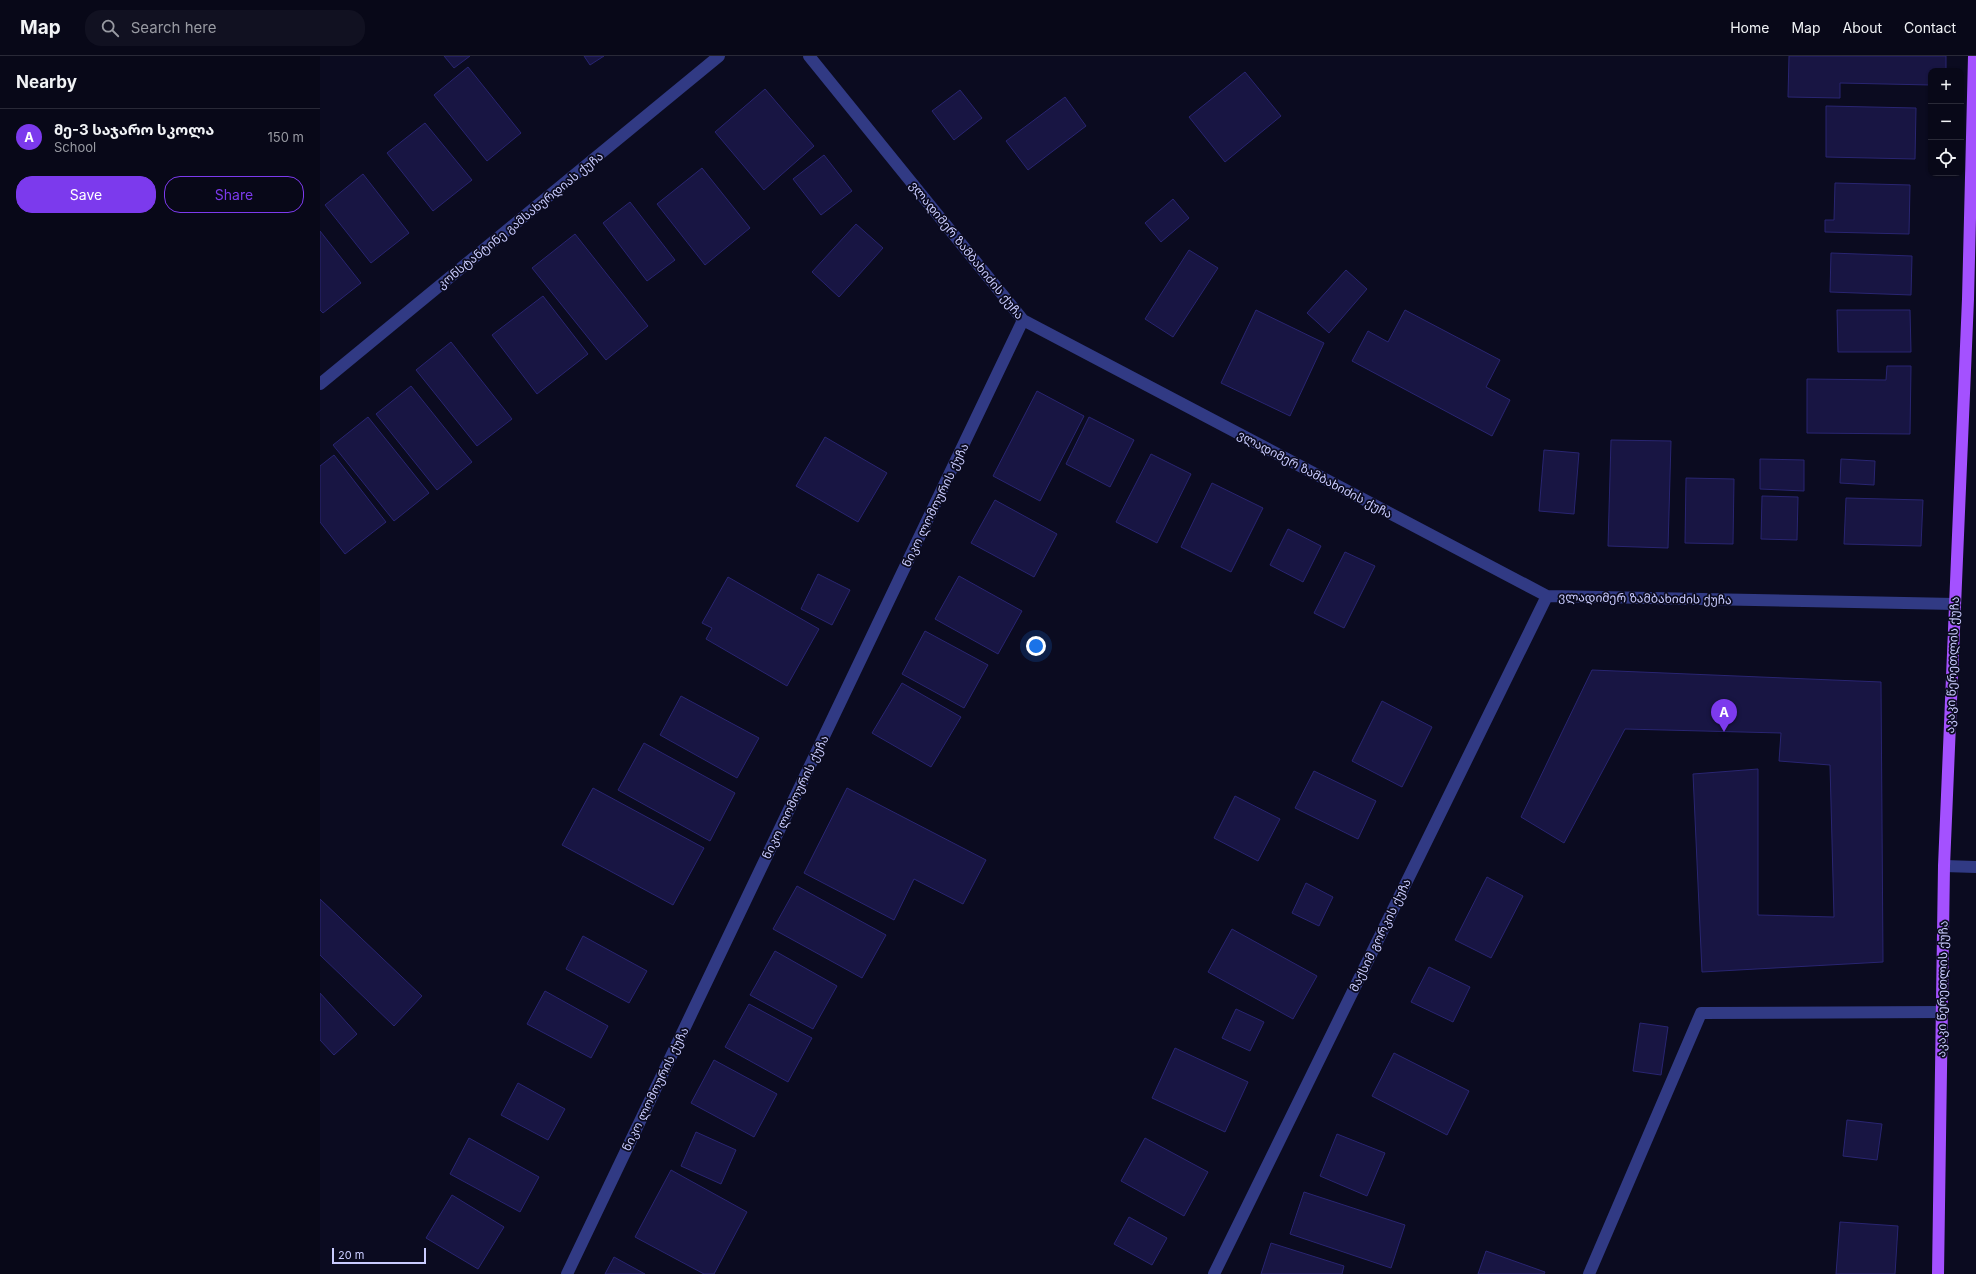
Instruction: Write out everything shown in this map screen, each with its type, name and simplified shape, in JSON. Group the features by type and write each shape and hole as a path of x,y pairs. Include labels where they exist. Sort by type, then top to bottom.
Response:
{"main road":[{"name":"აკაკი წერეთლის ქუჩა","path":"1938,1274 1944,866 1955,604 1972,299 1974,56"}],"street":[{"name":"კონსტანტინე გამსახურდიას ქუჩა","path":"320,384 719,56"},
{"name":"ვლადიმერ ზამბახიძის ქუჩა","path":"809,56 1024,320 1547,596 1955,604"},
{"name":"ნიკო ლომოურის ქუჩა","path":"566,1274 1024,320"},
{"name":"მაქსიმ გორკის ქუჩა","path":"1214,1274 1547,596"},
{"path":"1944,866 1976,867"},
{"path":"1589,1274 1701,1013 1942,1012"}],"building":[{"path":"444,56 470,56 454,68"},
{"path":"584,56 604,56 590,65"},
{"path":"1789,56 1946,56 1946,68 1928,68 1928,85 1840,83 1840,98 1788,97"},
{"path":"468,67 521,133 487,161 434,95"},
{"path":"1245,72 1281,116 1225,162 1189,117"},
{"path":"765,89 814,146 764,190 715,132"},
{"path":"960,90 982,118 954,140 932,111"},
{"path":"1065,97 1086,126 1028,170 1006,141"},
{"path":"1826,106 1916,108 1915,159 1826,157"},
{"path":"425,123 472,180 433,211 387,153"},
{"path":"824,155 852,191 821,215 793,179"},
{"path":"702,168 750,228 705,265 657,204"},
{"path":"363,174 409,233 371,263 325,205"},
{"path":"1835,183 1910,185 1909,234 1825,232 1825,220 1834,220"},
{"path":"1173,199 1189,218 1161,242 1145,223"},
{"path":"630,202 675,260 647,281 603,223"},
{"path":"856,224 883,248 839,297 812,272"},
{"path":"320,231 361,283 323,313 320,310"},
{"path":"575,234 648,326 606,360 532,268"},
{"path":"1189,250 1218,268 1173,337 1145,319"},
{"path":"1831,253 1912,256 1911,295 1830,292"},
{"path":"1346,270 1367,289 1329,333 1307,313"},
{"path":"543,296 588,354 537,394 492,335"},
{"path":"1256,310 1324,343 1290,416 1221,383"},
{"path":"1405,310 1500,360 1486,387 1510,400 1492,436 1352,361 1368,331 1388,342"},
{"path":"1837,310 1910,310 1911,352 1838,352"},
{"path":"451,342 512,419 477,446 416,370"},
{"path":"1887,366 1911,366 1910,434 1807,433 1807,379 1886,380"},
{"path":"411,386 472,462 437,490 376,414"},
{"path":"1037,391 1084,416 1040,501 993,476"},
{"path":"368,417 429,493 394,521 333,445"},
{"path":"1089,417 1134,440 1110,487 1066,464"},
{"path":"825,437 887,473 858,522 796,486"},
{"path":"1611,440 1671,441 1668,548 1608,546"},
{"path":"1544,450 1579,453 1574,514 1539,511"},
{"path":"1151,454 1191,474 1157,543 1116,522"},
{"path":"334,455 386,522 345,554 320,522 320,466"},
{"path":"1760,459 1804,460 1804,491 1760,489"},
{"path":"1841,459 1875,461 1874,485 1840,483"},
{"path":"1686,478 1734,479 1733,544 1685,543"},
{"path":"1212,483 1263,508 1231,572 1181,547"},
{"path":"1762,496 1798,497 1797,540 1761,539"},
{"path":"1846,498 1923,500 1921,546 1844,544"},
{"path":"995,500 1057,534 1034,577 971,543"},
{"path":"1288,529 1321,546 1303,582 1270,565"},
{"path":"1345,552 1375,566 1344,628 1314,613"},
{"path":"818,574 850,590 832,625 801,609"},
{"path":"959,576 1022,611 998,654 935,619"},
{"path":"728,577 819,629 787,686 706,639 712,628 702,623"},
{"path":"925,631 988,665 964,708 902,674"},
{"path":"1592,670 1881,682 1883,962 1702,972 1693,774 1758,769 1758,915 1834,917 1830,765 1779,761 1781,733 1625,729 1564,843 1521,817"},
{"path":"902,683 961,717 931,767 872,733"},
{"path":"681,696 759,738 737,778 660,735"},
{"path":"1382,701 1432,727 1402,787 1352,761"},
{"path":"644,743 735,793 710,841 618,790"},
{"path":"1314,771 1376,801 1358,839 1295,808"},
{"path":"593,788 704,848 673,905 562,845"},
{"path":"847,788 986,860 963,904 914,879 894,920 804,873"},
{"path":"1235,796 1280,819 1258,861 1214,838"},
{"path":"1487,877 1523,896 1491,958 1455,940"},
{"path":"1306,883 1333,897 1319,926 1292,913"},
{"path":"797,886 886,935 862,978 773,929"},
{"path":"320,899 422,996 394,1026 320,955"},
{"path":"1232,929 1317,976 1293,1019 1208,972"},
{"path":"583,936 647,971 629,1003 566,969"},
{"path":"775,951 837,986 813,1029 750,995"},
{"path":"1429,967 1470,987 1453,1022 1411,1002"},
{"path":"545,991 608,1026 591,1058 527,1024"},
{"path":"320,993 357,1034 334,1055 320,1040"},
{"path":"749,1004 812,1038 788,1082 725,1047"},
{"path":"1236,1009 1264,1022 1250,1051 1222,1038"},
{"path":"1640,1023 1668,1027 1661,1075 1633,1071"},
{"path":"1175,1048 1248,1082 1225,1132 1152,1098"},
{"path":"1394,1053 1469,1091 1447,1135 1372,1096"},
{"path":"714,1060 777,1094 754,1137 691,1103"},
{"path":"518,1083 565,1109 548,1140 501,1115"},
{"path":"1847,1120 1882,1124 1877,1160 1843,1156"},
{"path":"696,1132 736,1150 721,1184 681,1166"},
{"path":"1337,1134 1385,1153 1367,1196 1320,1176"},
{"path":"469,1138 539,1177 520,1212 450,1174"},
{"path":"1145,1138 1208,1172 1184,1216 1121,1181"},
{"path":"671,1170 747,1212 714,1274 704,1274 635,1237"},
{"path":"1304,1192 1405,1225 1391,1268 1290,1234"},
{"path":"452,1195 504,1227 478,1269 426,1238"},
{"path":"1129,1217 1167,1238 1152,1265 1114,1244"},
{"path":"1840,1222 1898,1226 1895,1274 1836,1274"},
{"path":"1271,1243 1344,1266 1342,1274 1261,1274"},
{"path":"1486,1251 1545,1272 1544,1274 1478,1274"},
{"path":"614,1257 645,1274 605,1274"}],"place":[{"name":"მე-3 საჯარო სკოლა","path":"1724,732"}]}
